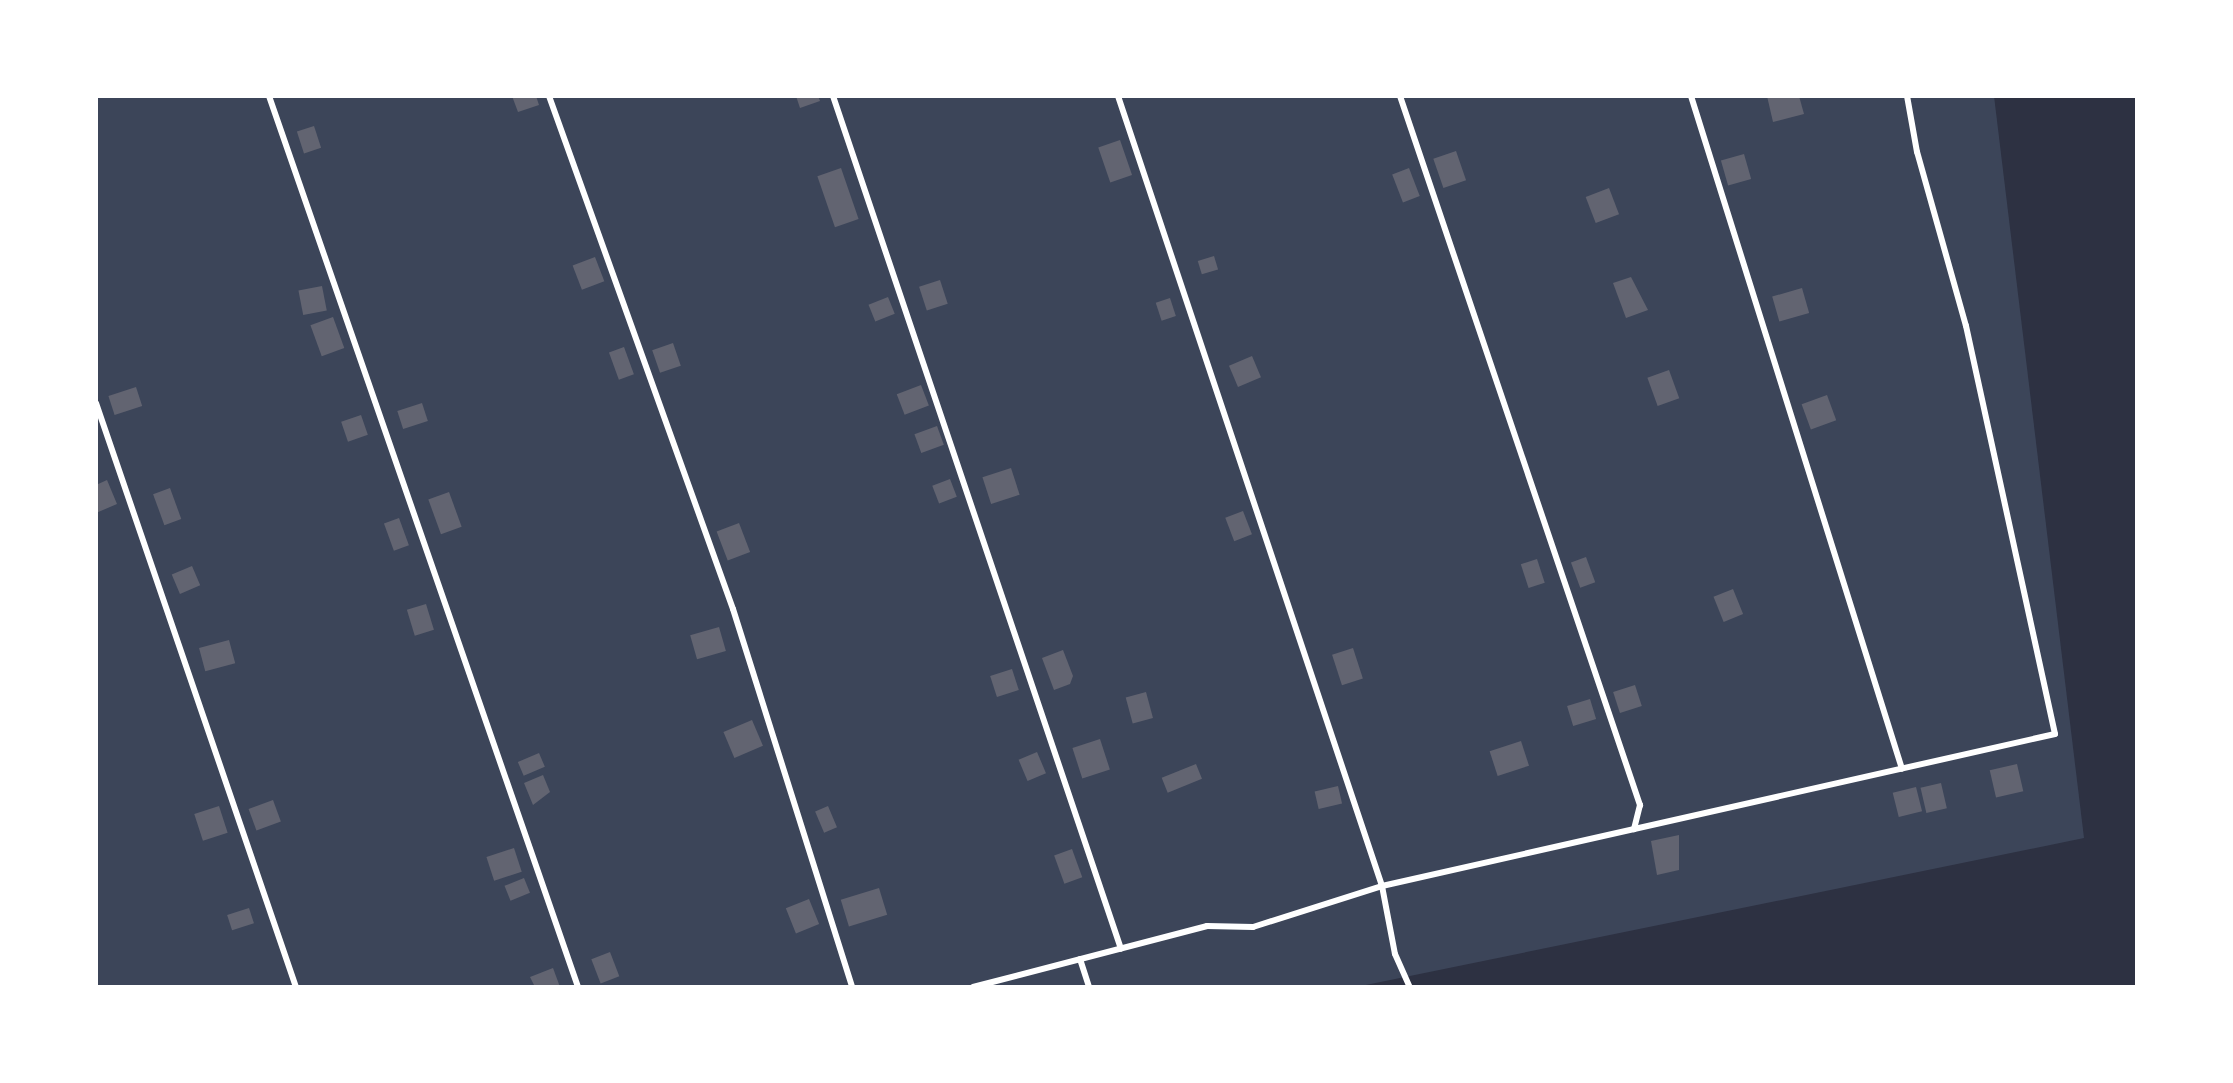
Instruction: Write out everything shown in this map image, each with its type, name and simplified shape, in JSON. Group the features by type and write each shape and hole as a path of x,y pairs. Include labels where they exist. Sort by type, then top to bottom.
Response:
{"lane":[{"path":"269,96 578,987"},
{"path":"549,96 733,609 852,987"},
{"path":"833,96 1121,949"},
{"path":"1118,96 1382,886 1395,954 1410,987"},
{"path":"1400,96 1640,805 1634,829"},
{"path":"1691,96 1902,769"},
{"path":"973,987 1207,926 1253,927 1382,886 2055,734 1966,326 1917,152 1907,96"},
{"path":"96,403 296,987"},
{"path":"1080,959 1089,987"}],"shaded area":[{"path":"96,96 1994,96 2084,838 1356,987 96,987"}],"building":[{"path":"512,96 536,96 539,105 518,112"},
{"path":"796,96 818,96 820,101 800,108"},
{"path":"1767,96 1799,96 1804,114 1773,122"},
{"path":"314,126 321,148 304,153 297,132"},
{"path":"1120,140 1132,175 1110,182 1098,147"},
{"path":"1456,151 1466,180 1443,188 1433,159"},
{"path":"1744,154 1751,179 1728,186 1721,161"},
{"path":"841,168 859,219 835,227 817,176"},
{"path":"1409,168 1420,196 1403,202 1392,174"},
{"path":"1609,188 1619,214 1596,223 1586,197"},
{"path":"1214,256 1218,269 1202,274 1198,261"},
{"path":"595,257 604,281 582,290 573,266"},
{"path":"1631,277 1648,310 1626,318 1613,283"},
{"path":"940,280 948,304 927,311 919,287"},
{"path":"322,286 327,311 303,315 298,291"},
{"path":"1802,288 1809,313 1779,322 1772,297"},
{"path":"888,297 895,314 875,322 869,305"},
{"path":"1170,298 1176,316 1162,321 1156,303"},
{"path":"333,317 344,348 322,356 310,325"},
{"path":"673,343 681,366 660,373 652,350"},
{"path":"624,347 634,374 619,380 609,352"},
{"path":"1252,356 1261,377 1238,387 1229,366"},
{"path":"1669,370 1679,398 1658,406 1647,378"},
{"path":"921,385 929,406 905,415 897,394"},
{"path":"136,387 142,406 115,415 108,396"},
{"path":"1827,395 1836,420 1811,430 1802,404"},
{"path":"422,403 428,421 403,429 397,411"},
{"path":"361,415 368,435 348,442 341,422"},
{"path":"937,426 944,445 921,453 914,434"},
{"path":"1011,468 1020,495 991,504 982,477"},
{"path":"950,479 957,497 939,504 932,486"},
{"path":"107,480 117,504 96,513 96,485"},
{"path":"170,488 181,519 164,525 153,494"},
{"path":"449,492 462,527 441,534 428,500"},
{"path":"1243,511 1252,534 1234,541 1225,518"},
{"path":"399,518 409,545 394,551 384,523"},
{"path":"739,523 750,552 728,561 717,532"},
{"path":"1586,557 1595,582 1580,588 1571,562"},
{"path":"1537,559 1545,583 1529,588 1521,564"},
{"path":"192,566 200,585 180,594 172,575"},
{"path":"1733,589 1743,614 1724,622 1714,597"},
{"path":"426,604 434,630 415,636 407,610"},
{"path":"719,627 726,651 697,659 690,635"},
{"path":"229,640 235,663 205,671 199,648"},
{"path":"1353,648 1363,678 1342,685 1332,655"},
{"path":"1063,650 1073,676 1070,684 1054,690 1042,658"},
{"path":"1012,669 1019,690 997,697 990,676"},
{"path":"1635,685 1642,706 1620,713 1613,692"},
{"path":"1146,692 1153,718 1133,724 1126,697"},
{"path":"1590,699 1596,719 1573,726 1567,706"},
{"path":"752,720 763,746 734,758 723,732"},
{"path":"1100,739 1110,769 1082,778 1072,748"},
{"path":"1521,741 1529,766 1498,776 1490,751"},
{"path":"1037,752 1046,773 1028,781 1019,760"},
{"path":"539,753 545,767 524,776 518,762"},
{"path":"1196,764 1202,779 1168,793 1162,778"},
{"path":"2017,764 2023,791 1996,798 1990,770"},
{"path":"543,775 550,792 533,805 524,783"},
{"path":"1941,783 1947,808 1926,813 1921,788"},
{"path":"1338,786 1342,804 1319,809 1315,791"},
{"path":"1916,787 1922,811 1899,817 1893,793"},
{"path":"273,800 281,822 256,831 249,809"},
{"path":"219,806 228,833 203,841 194,814"},
{"path":"828,806 837,827 824,833 815,811"},
{"path":"1679,835 1679,870 1657,875 1651,841"},
{"path":"514,848 522,872 494,881 486,857"},
{"path":"1072,849 1082,877 1064,884 1054,855"},
{"path":"524,878 530,893 511,901 505,886"},
{"path":"879,888 887,915 849,926 841,900"},
{"path":"809,899 819,924 796,933 786,908"},
{"path":"249,908 254,923 232,930 227,915"},
{"path":"610,952 619,976 601,983 591,959"},
{"path":"553,968 560,987 535,987 530,977"}]}
